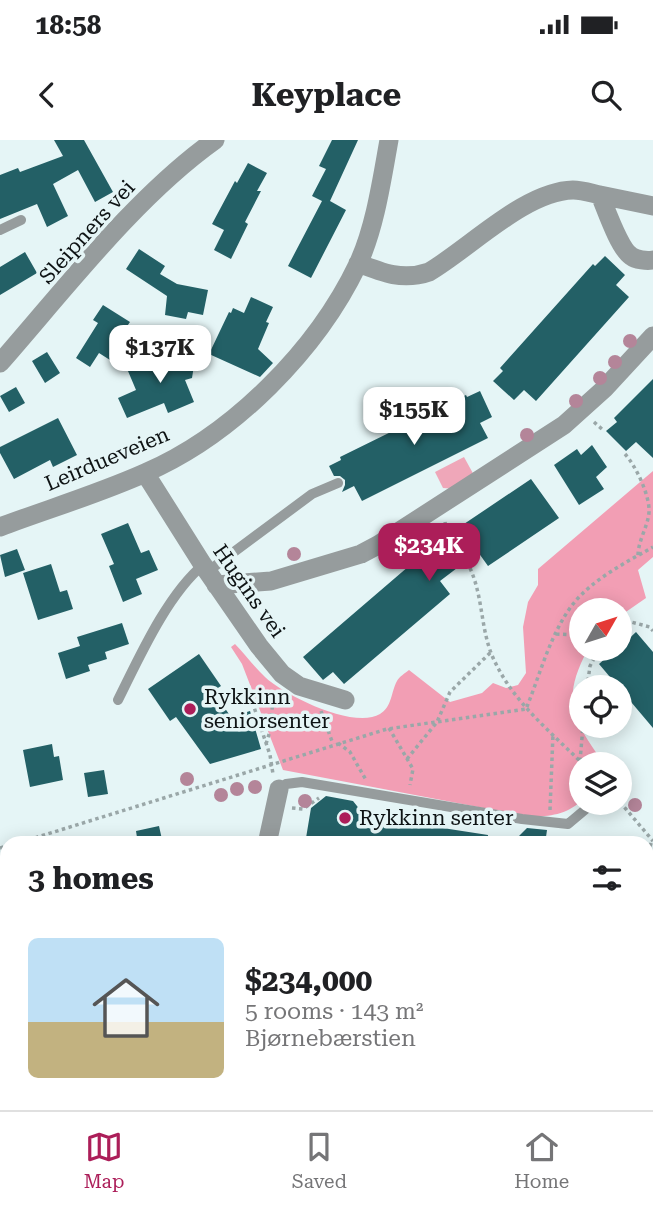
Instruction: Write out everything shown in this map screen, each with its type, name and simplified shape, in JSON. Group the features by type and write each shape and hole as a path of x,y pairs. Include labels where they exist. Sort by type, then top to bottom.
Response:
{"street":[{"name":"Sleipners vei","path":"0,363 126,220 166,180 215,140"},
{"name":"Leirdueveien","path":"0,527 145,473 202,440 268,389 312,339 358,263 379,195 389,140"},
{"path":"358,263 398,277 429,272 535,200 561,191 576,190 653,206"},
{"path":"600,195 623,247 631,257 653,260"},
{"path":"209,574 271,581 361,554 378,545 565,425 597,397 653,336"},
{"name":"Hugins vei","path":"145,473 209,574 282,674 299,686 345,700"},
{"path":"269,836 279,789"}],"lane":[{"path":"0,230 21,219"},
{"path":"118,700 140,656 189,576 209,574 312,494 338,483"},
{"path":"279,789 294,782 568,824 579,815"}],"path":[{"path":"625,454 637,471 649,509 638,556"},
{"path":"526,709 556,634 573,604 599,580 653,547"},
{"path":"470,568 479,592 485,634 495,663 526,709 571,752"},
{"path":"632,622 650,627 653,631"},
{"path":"556,634 569,635"},
{"path":"407,759 437,722 450,692 491,652"},
{"path":"266,744 274,702 272,677"},
{"path":"319,692 321,712 335,744 350,752 376,794"},
{"path":"244,705 253,704 270,765"},
{"path":"41,836 389,728 526,709"},
{"path":"389,728 412,769"},
{"path":"550,822 553,734"},
{"path":"290,808 303,809 335,787"},
{"path":"631,815 649,836"}],"shaded area":[{"path":"464,457 475,477 456,489 443,488 435,472"},
{"path":"653,471 653,557 638,570 646,598 632,608 632,598 569,598 569,662 582,662 576,675 569,675 569,738 587,738 596,752 569,752 569,809 558,814 531,817 283,770 242,664 231,647 235,644 265,677 287,693 320,708 354,718 368,718 384,711 397,681 409,670 450,702 482,693 493,683 506,688 518,685 526,673 523,627 528,602 538,585 538,569"}],"building":[{"path":"54,140 84,140 113,192 95,202 78,170 53,184 68,216 47,227 37,204 0,219 0,175 18,168 20,172 63,156"},
{"path":"332,140 358,140 330,201 346,210 311,278 288,266 322,201 312,196 326,169 319,166"},
{"path":"248,163 267,173 257,191 261,191 245,222 248,224 231,259 214,250 224,230 212,224"},
{"path":"139,249 165,266 160,274 177,284 208,290 203,315 188,312 186,319 165,315 167,296 126,269"},
{"path":"25,252 37,273 0,295 0,267"},
{"path":"605,256 625,275 616,285 629,297 536,401 524,390 514,400 493,381 503,371 500,368 593,264 595,266"},
{"path":"251,297 273,307 258,349 273,363 260,377 209,354 229,312 231,313 233,308 244,313"},
{"path":"103,305 130,322 121,335 125,337 110,360 99,353 90,367 76,358 98,323 93,320"},
{"path":"47,352 60,373 45,383 32,361"},
{"path":"196,353 192,378 185,380 194,402 168,413 164,403 127,418 118,398 136,390 128,371 153,360"},
{"path":"653,379 653,458 636,442 626,451 606,431 617,422 614,418"},
{"path":"16,387 25,403 9,412 0,396"},
{"path":"480,391 492,417 480,423 488,438 362,501 354,486 342,492 345,480 334,476 329,466 341,460 340,457 466,395 467,397"},
{"path":"58,418 77,455 53,467 50,460 14,479 0,453 0,447"},
{"path":"592,445 607,467 596,477 604,489 579,505 554,465 577,449 581,455"},
{"path":"531,479 559,518 488,566 478,552 440,581 450,594 344,684 333,672 323,680 303,657 430,548 433,551 462,528 461,526"},
{"path":"128,523 141,553 149,550 158,570 136,579 142,594 123,602 109,566 114,564 101,534"},
{"path":"17,549 25,570 5,577 0,555"},
{"path":"51,564 60,592 67,590 73,609 38,620 23,573"},
{"path":"122,623 129,644 105,652 107,659 88,665 90,671 66,679 58,653 80,646 77,637"},
{"path":"636,632 653,652 653,728 632,703 632,675 608,675 599,664 632,662 632,636"},
{"name":"Rykkinn seniorsenter","path":"199,654 221,686 213,691 231,717 250,711 261,749 210,764 176,717 170,721 148,689"},
{"path":"52,744 54,757 59,756 63,780 30,787 23,750"},
{"path":"104,770 108,794 88,797 84,773"},
{"name":"Rykkinn senter","path":"326,796 353,801 365,816 488,836 306,836 311,808"},
{"path":"159,826 161,836 137,836 136,831"},
{"path":"527,828 547,830 546,836 519,836"}],"place":[{"name":"Rykkinn seniorsenter","path":"190,709"},
{"name":"Rykkinn senter","path":"345,818"}]}
